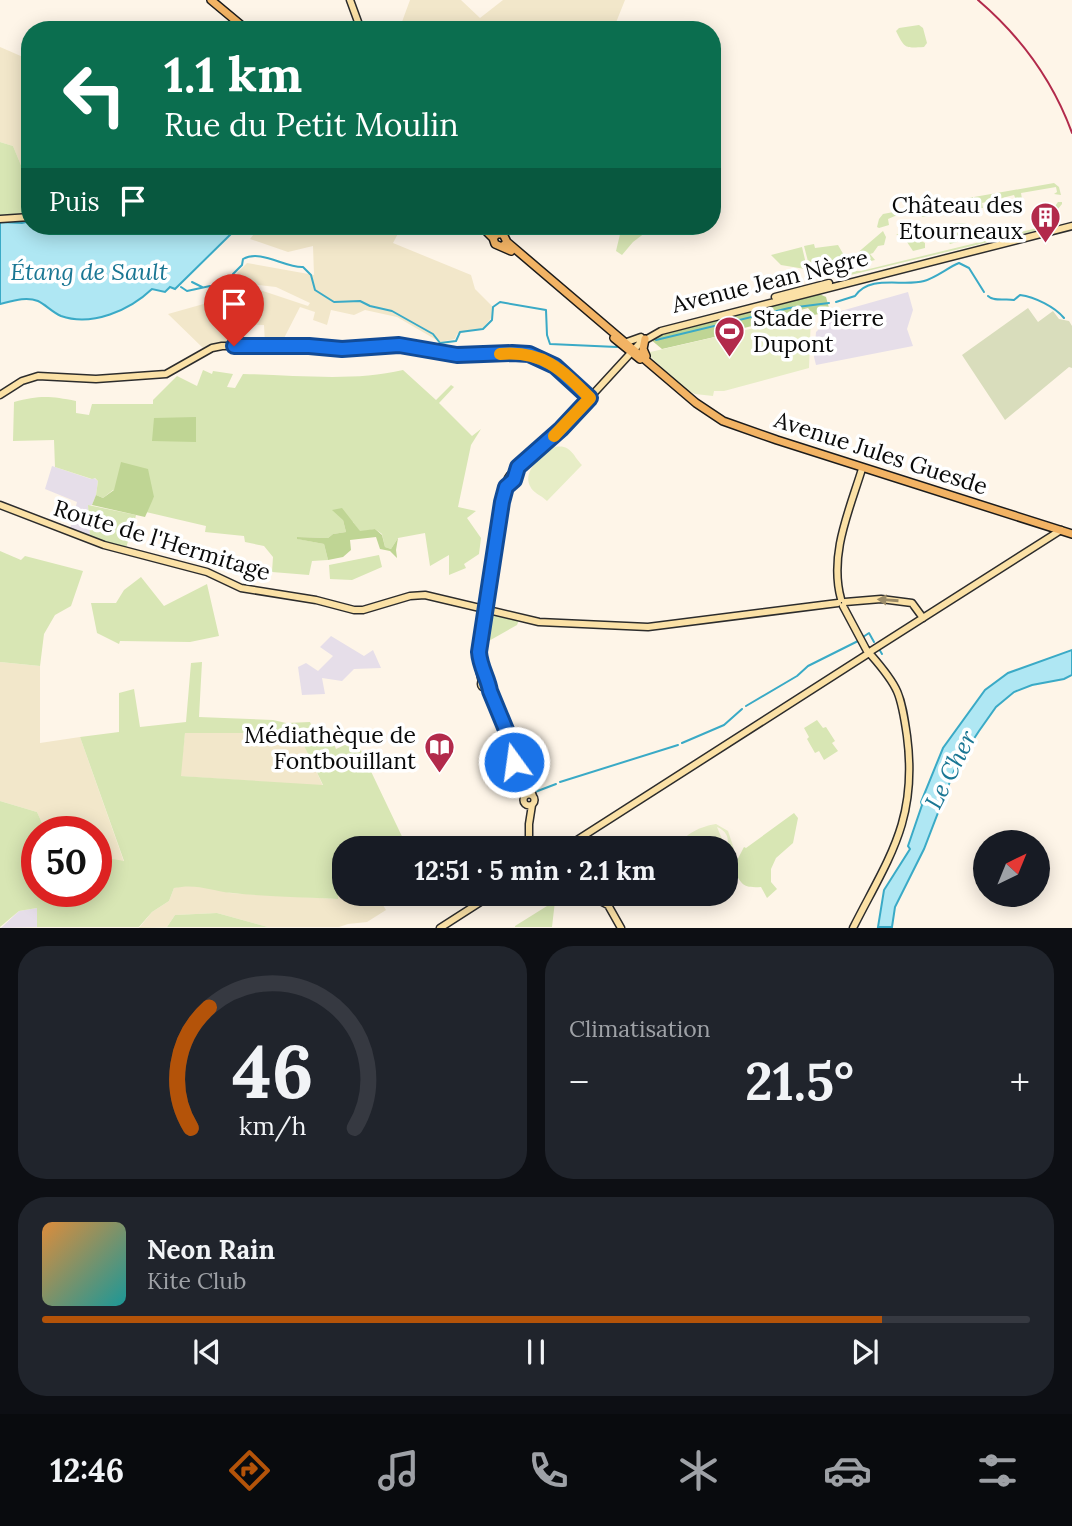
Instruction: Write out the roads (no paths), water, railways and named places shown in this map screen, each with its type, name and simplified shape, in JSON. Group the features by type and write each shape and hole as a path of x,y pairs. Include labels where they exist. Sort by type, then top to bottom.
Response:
{"main road":[{"path":"211,0 236,21"},
{"path":"494,235 496,245 505,244 631,348"},
{"path":"643,339 643,351 651,362"},
{"name":"Avenue Jules Guesde","path":"631,348 685,393"},
{"name":"Avenue Jules Guesde","path":"631,348 723,421 862,469 1072,534"}],"street":[{"path":"350,0 358,21"},
{"path":"0,219 21,218"},
{"name":"Avenue Jean Nègre","path":"484,607 501,502 511,478 518,467 561,429 631,348 643,339 674,326 1072,224"},
{"path":"0,395 22,381 38,376 96,379 166,374 212,348 222,346 351,349 399,345 457,355 519,353 536,356 555,366 591,396"},
{"path":"853,928 901,833 910,789 909,749 900,696 896,685 869,653 842,603 837,575 838,548 862,469"},
{"name":"Route de l'Hermitage","path":"0,505 104,545 207,572 241,588 316,600 353,610 363,610 417,595 439,597 554,624 648,627 881,599 912,603 923,618"},
{"path":"584,836 1061,530"},
{"path":"484,607 479,652 485,684 527,787 529,796 524,802 530,807 529,836"},
{"path":"440,928 474,906"},
{"path":"609,906 621,928"}],"water":[{"name":"Étang de Sault","path":"0,222 21,223 21,235 230,235 175,289 170,287 165,292 152,289 122,310 98,318 73,319 61,316 29,299 0,304"},
{"name":"Le Cher","path":"1072,650 1072,675 1014,692 996,707 979,731 956,766 924,849 895,907 892,927 878,927 884,890 910,849 908,846 921,802 943,748 985,690 1008,673"}],"waterway":[{"path":"181,287 187,291 226,286 233,282 233,274 242,265 243,259 265,257 303,267 311,275 315,290 334,302 360,301 392,311 433,334 440,343 456,341 460,332 483,329 492,320 493,307 500,302 546,310 550,344 617,347"},
{"path":"836,302 855,296 869,285 924,281 959,263 969,268 984,292"},
{"path":"192,282 202,287"},
{"path":"988,296 993,299 1014,300 1020,295 1026,296 1050,306 1064,318"},
{"path":"656,340 789,308 829,303"},
{"path":"863,637 869,633 874,642"},
{"path":"746,706 797,676 808,666 858,641"},
{"path":"879,649 882,654"},
{"path":"682,743 724,725 742,709"},
{"path":"560,782 678,745"},
{"path":"535,792 556,784"}],"railway":[{"path":"978,0 1008,29 1034,60 1055,95 1072,133"}],"place":[{"name":"Château des Etourneaux","path":"1046,245"},
{"name":"Stade Pierre Dupont","path":"730,358"},
{"name":"Médiathèque de Fontbouillant","path":"439,775"}]}
